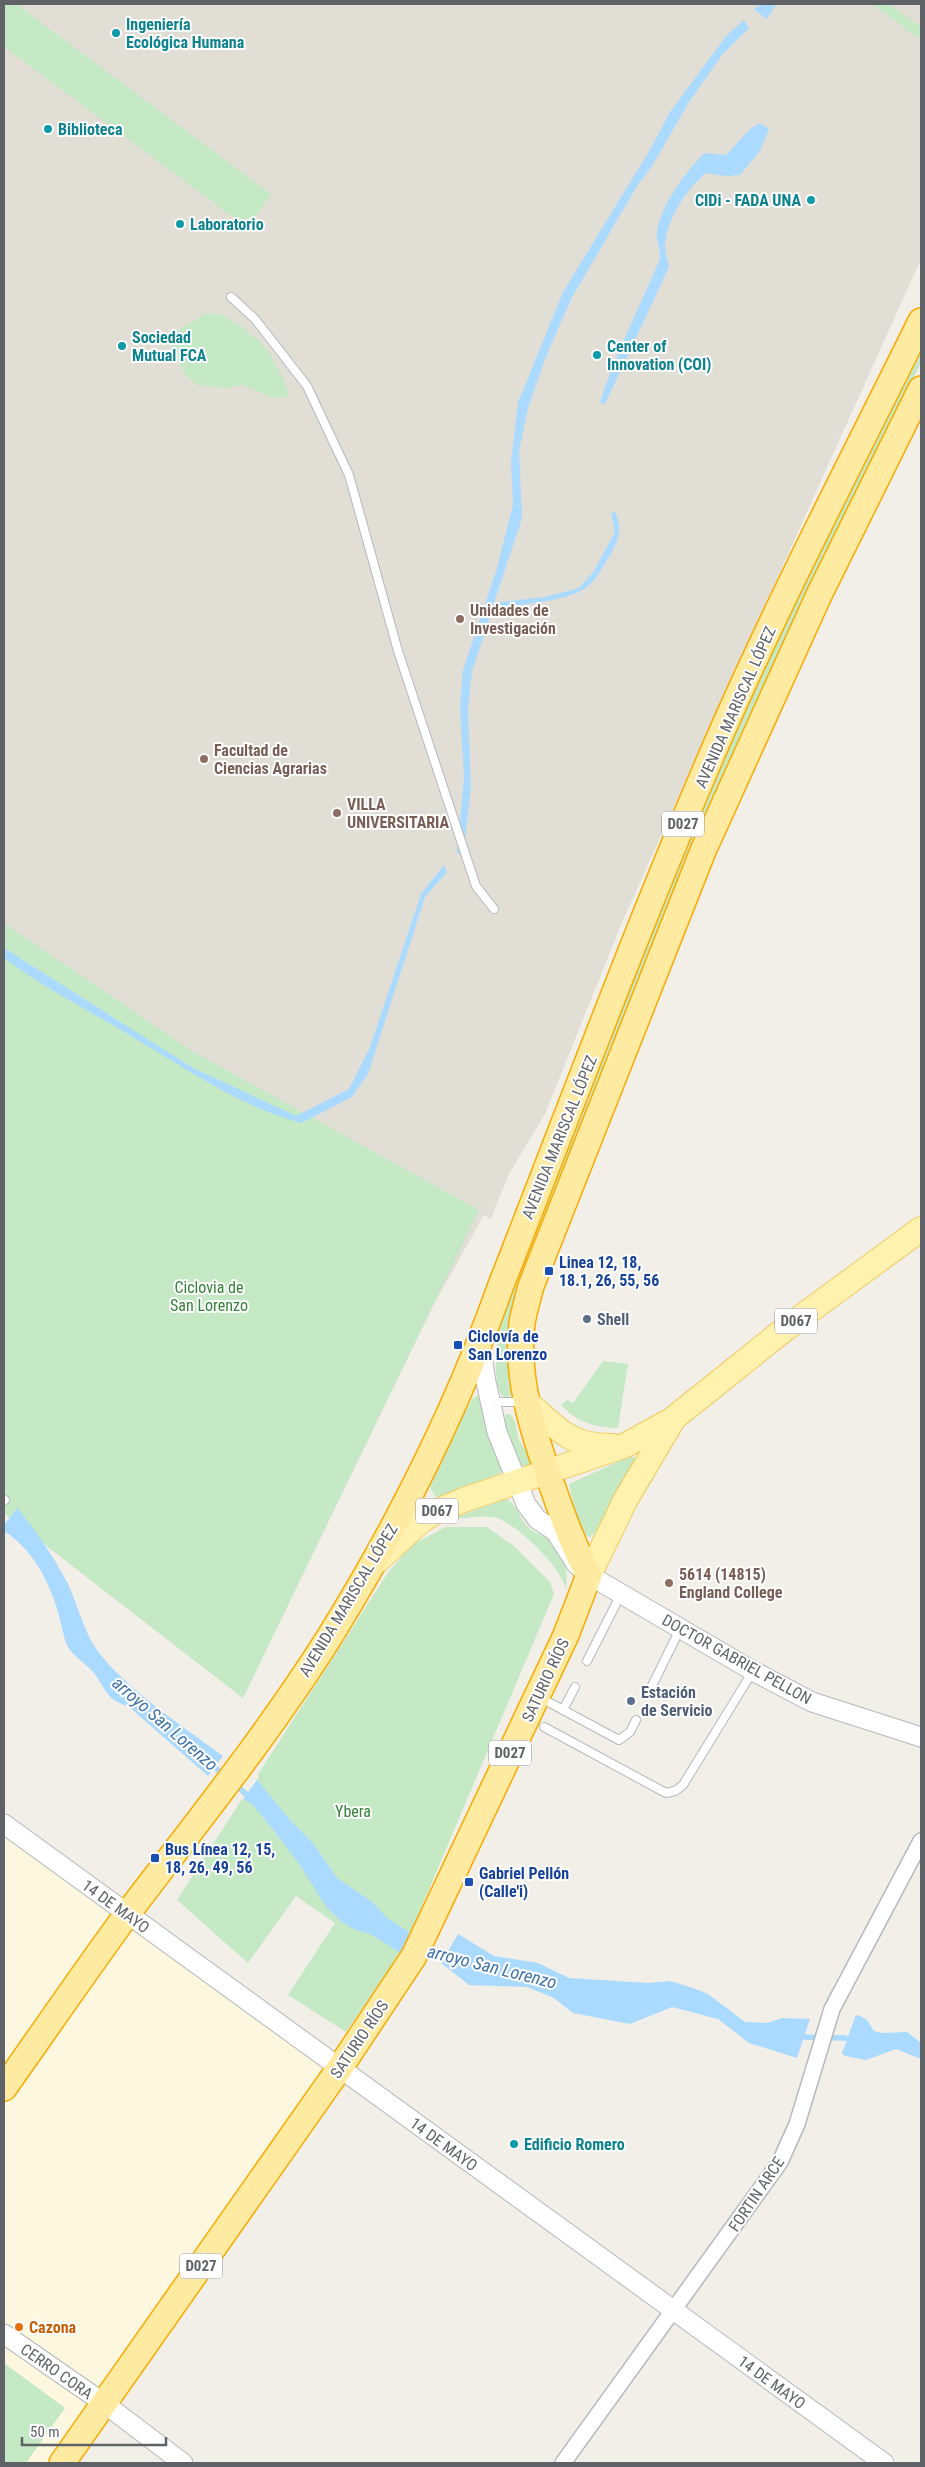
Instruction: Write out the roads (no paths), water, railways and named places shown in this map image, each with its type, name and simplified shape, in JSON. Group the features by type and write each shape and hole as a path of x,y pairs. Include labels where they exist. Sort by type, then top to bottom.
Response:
{"highway":[{"name":"AVENIDA MARISCAL LÓPEZ","path":"128,1914 203,1817 329,1637 372,1565 437,1438 480,1343 504,1276 660,883 728,719 921,321"},
{"name":"AVENIDA MARISCAL LÓPEZ","path":"548,1472 526,1402 522,1323 531,1286 703,851 819,595 921,389"},
{"name":"D027","path":"548,1472 570,1537 589,1575"},
{"name":"SATURIO RÍOS","path":"62,2463 339,2069 397,1982 428,1930 566,1636 589,1575"},
{"name":"D027","path":"4,2088 128,1914"}],"main road":[{"name":"D067","path":"372,1565 409,1531 435,1512 466,1499 624,1446 674,1418 785,1329 921,1229"},
{"path":"526,1402 569,1438 592,1446 624,1446"},
{"name":"D067","path":"589,1575 626,1499 674,1418"}],"street":[{"name":"DOCTOR GABRIEL PELLON","path":"480,1343 497,1432 516,1482 533,1515 555,1531 577,1565 589,1575 680,1629 812,1702 921,1738"},
{"name":"14 DE MAYO","path":"4,1824 884,2463"},
{"name":"FORTIN ARCE","path":"563,2463 780,2162 797,2124 832,2009 921,1841"},
{"name":"CERRO CORA","path":"4,2334 105,2404 183,2463"}],"lane":[{"path":"232,296 255,319 307,386 348,475 398,651 467,860 476,886 494,909"},
{"path":"490,1402 526,1402"},
{"path":"587,1660 621,1594"},
{"path":"648,1694 680,1629"},
{"path":"544,1728 666,1793 675,1791 683,1785 753,1671"},
{"path":"563,1710 574,1687"},
{"path":"537,1696 619,1740 630,1732 636,1720"}],"water":[{"path":"762,4 777,4 766,19 754,9"},
{"path":"744,20 749,28 722,55 689,102 571,299 545,359 528,408 519,451 522,518 494,603 545,597 579,588 594,571 615,532 611,513 615,512 619,523 619,534 616,544 602,569 584,589 553,600 493,608 472,671 468,709 471,787 463,856 457,853 464,778 460,708 463,670 497,568 513,505 511,462 518,403 563,292 651,148 670,112 727,35"},
{"path":"760,123 769,129 760,151 740,175 726,176 706,173 692,187 679,205 670,224 665,244 669,267 605,404 600,403 620,348 659,261 657,231 669,200 689,170 704,153 726,155 750,129"},
{"path":"444,865 447,872 425,897 368,1074 352,1097 301,1123 256,1107 213,1085 50,989 4,958 4,948 193,1068 296,1116 349,1089 370,1047 421,894"},
{"path":"17,1508 44,1544 63,1574 89,1637 104,1659 118,1674 171,1719 223,1756 208,1776 128,1706 115,1701 107,1693 94,1673 69,1649 50,1588 38,1566 23,1547 4,1531 4,1525"},
{"path":"254,1776 290,1820 313,1843 337,1878 371,1901 386,1917 413,1935 402,1954 370,1934 356,1930 342,1922 327,1908 300,1865 272,1828 252,1804 240,1797"},
{"path":"458,1934 494,1956 538,1963 569,1978 648,1983 670,1981 693,1988 708,1994 745,2022 767,2023 783,2018 810,2019 797,2058 749,2043 718,2019 672,2007 630,2024 573,2013 554,1998 527,1987 469,1985 441,1963"},
{"path":"858,2015 867,2020 874,2031 882,2033 907,2032 921,2043 921,2059 896,2049 866,2060 845,2056 835,2048 843,2020"}],"waterway":[{"name":"arroyo San Lorenzo","path":"209,1762 225,1776"},
{"name":"arroyo San Lorenzo","path":"234,1783 249,1797"},
{"name":"arroyo San Lorenzo","path":"423,1950 452,1960"},
{"name":"arroyo San Lorenzo","path":"797,2037 845,2038"}],"place":[{"name":"Ingeniería Ecológica Humana","path":"116,33"},
{"name":"Biblioteca","path":"48,129"},
{"name":"CIDi - FADA UNA","path":"811,200"},
{"name":"Laboratorio","path":"180,224"},
{"name":"Sociedad Mutual FCA","path":"122,346"},
{"name":"Center of Innovation (COI)","path":"597,355"},
{"name":"Unidades de Investigación","path":"460,619"},
{"name":"Facultad de Ciencias Agrarias","path":"204,759"},
{"name":"VILLA UNIVERSITARIA","path":"337,813"},
{"name":"Linea 12, 18, 18.1, 26, 55, 56","path":"549,1271"},
{"name":"Shell","path":"587,1319"},
{"name":"Ciclovía de San Lorenzo","path":"458,1345"},
{"name":"5614 (14815) England College","path":"669,1583"},
{"name":"Estación de Servicio","path":"631,1701"},
{"name":"Bus Línea 12, 15, 18, 26, 49, 56","path":"155,1858"},
{"name":"Gabriel Pellón (Calle'i)","path":"469,1882"},
{"name":"Edificio Romero","path":"514,2144"},
{"name":"Cazona","path":"19,2327"}],"park label":[{"name":"Ciclovia de San Lorenzo","path":"209,1296"},
{"name":"Ybera","path":"353,1811"}]}
